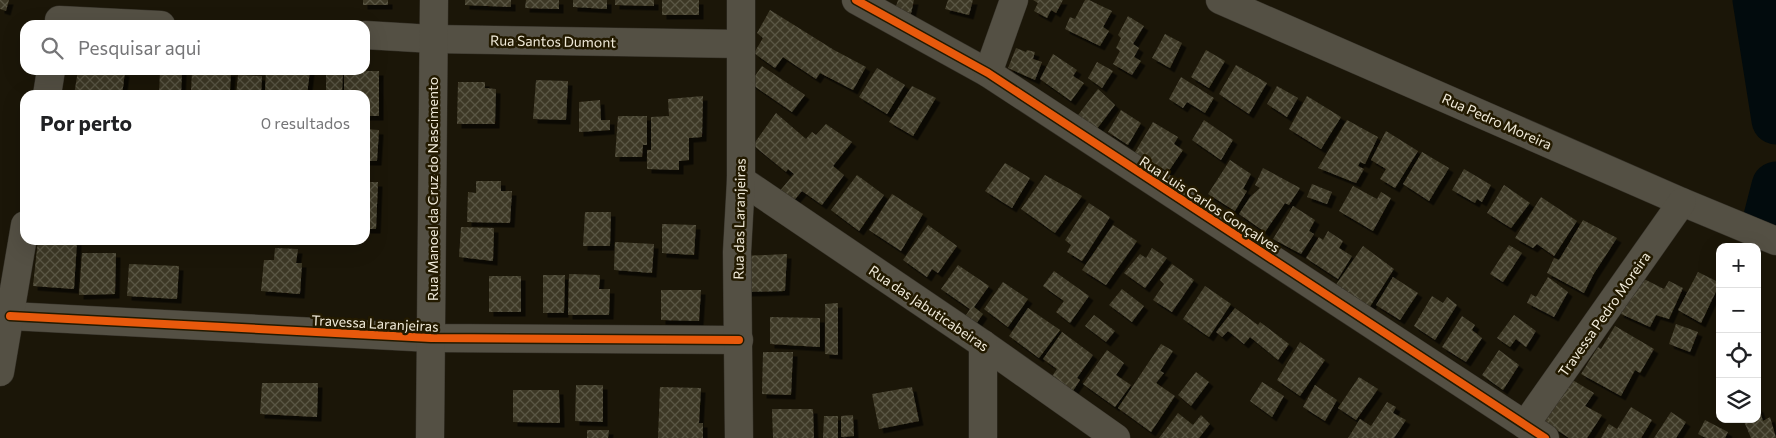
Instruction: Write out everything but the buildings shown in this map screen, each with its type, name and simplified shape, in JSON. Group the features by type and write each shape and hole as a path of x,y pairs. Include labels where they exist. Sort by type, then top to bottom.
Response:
{"street":[{"name":"Rua Manoel da Cruz do Nascimento","path":"430,438 434,0"},
{"name":"Rua das Laranjeiras","path":"739,438 737,252 741,180 741,0"},
{"name":"Rua Luis Carlos Gonçalves","path":"856,0 988,73 1535,431"},
{"path":"988,73 1014,0"},
{"name":"Rua Pedro Moreira","path":"1220,0 1682,202 1776,241"},
{"path":"60,15 110,20"},
{"name":"Rua Santos Dumont","path":"370,35 433,39 740,44"},
{"path":"47,90 50,75"},
{"name":"Rua das Jabuticabeiras","path":"741,180 983,344 1116,438"},
{"name":"Travessa Pedro Moreira","path":"1535,431 1682,202"},
{"path":"0,372 22,245"},
{"name":"Travessa Laranjeiras","path":"10,316 431,338 738,340"},
{"path":"983,344 983,438"}],"waterway":[{"path":"1757,0 1776,120"},
{"path":"1768,217 1776,186"}],"cycle path":[{"path":"856,0 988,73 1545,438"},
{"path":"10,316 431,338 739,340"}]}
